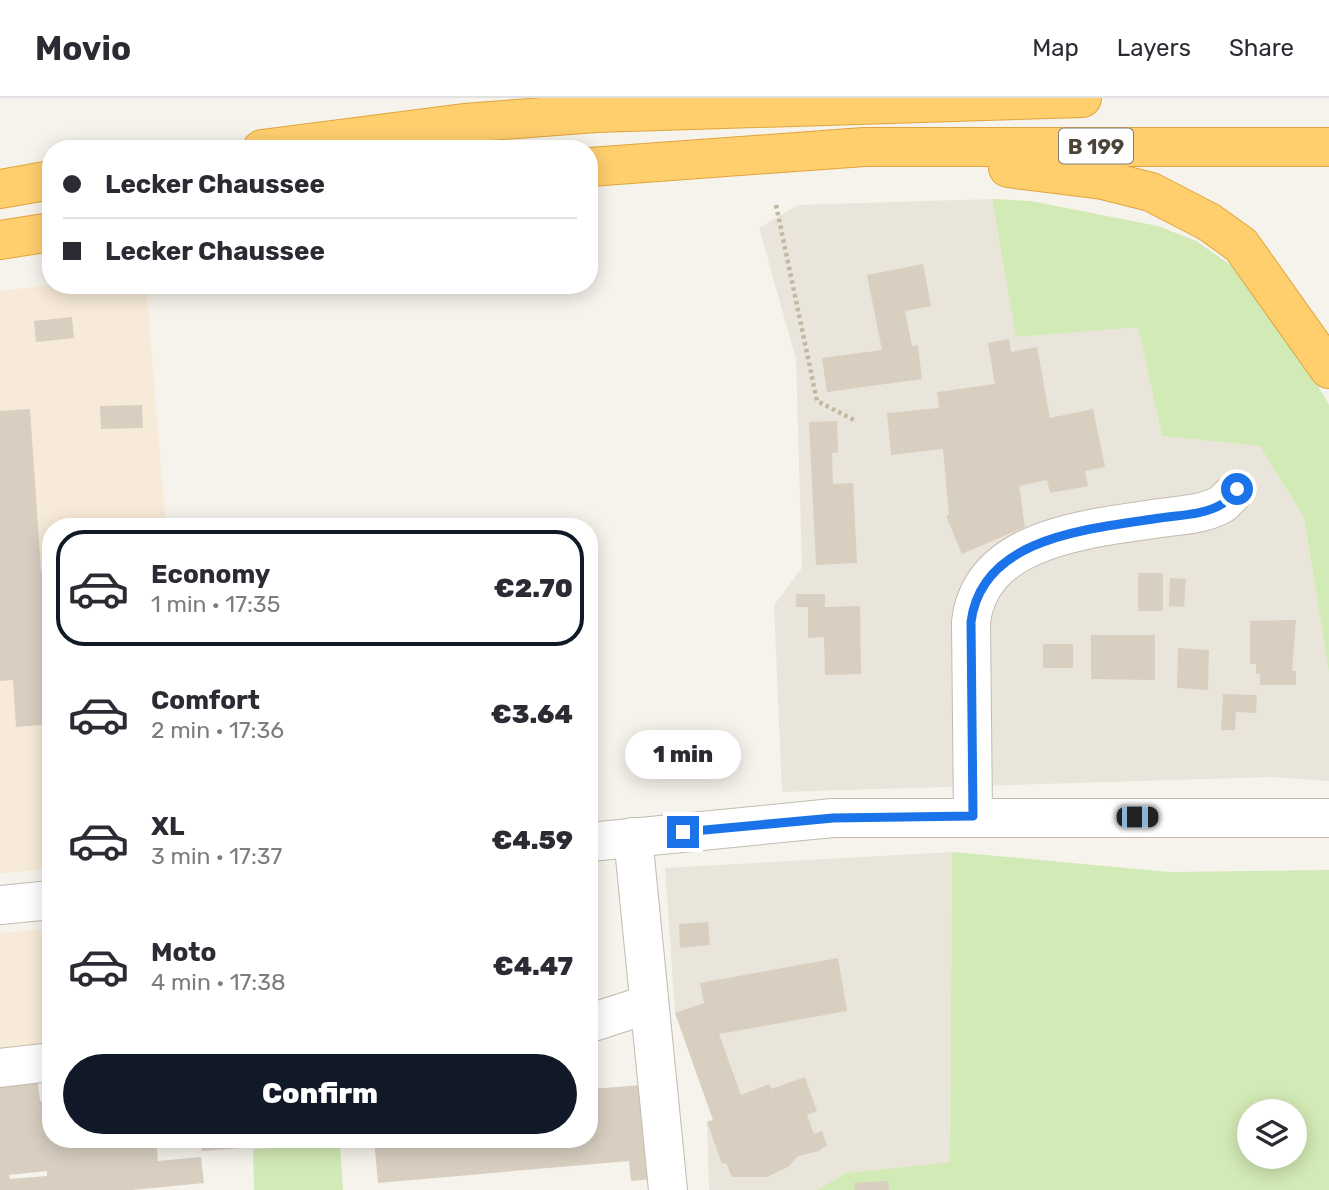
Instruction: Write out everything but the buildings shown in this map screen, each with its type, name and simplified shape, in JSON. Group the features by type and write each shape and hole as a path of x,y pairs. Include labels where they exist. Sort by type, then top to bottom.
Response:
{"highway":[{"path":"596,113 672,98"},
{"name":"B 199","path":"332,140 464,123 596,113 1082,98"},
{"path":"864,147 976,165 1103,180 1151,192 1209,222 1241,245 1329,369"},
{"name":"B 199","path":"598,166 864,147 1329,147"},
{"path":"0,189 42,182"},
{"path":"0,240 42,233"}],"street":[{"path":"973,816 971,622 974,599 985,580 1007,559 1032,545 1078,532 1200,512 1223,503 1237,489"},
{"path":"598,841 833,818 1329,818"},
{"path":"634,837 668,1190"},
{"path":"0,905 42,901"},
{"path":"598,1020 649,1004"},
{"path":"0,1068 42,1063"}],"path":[{"path":"776,205 817,401 854,420"}],"shaded area":[{"path":"992,199 1016,337 1138,326 1162,436 1260,446 1304,518 1329,673 1329,781 1272,777 782,792 774,605 802,568 796,359 759,228 798,205"},
{"path":"42,286 42,294 147,294 165,518 42,518 42,869 0,874 0,291"},
{"path":"952,852 950,1162 846,1173 817,1190 709,1190 707,1122 713,1119 675,1013 665,868"},
{"path":"42,930 42,1051 0,1056 0,933"}],"green space":[{"path":"992,199 1031,201 1158,226 1196,241 1235,268 1269,301 1329,405 1329,673 1304,518 1260,446 1162,436 1138,327 1016,337"},
{"path":"952,852 1170,872 1329,870 1329,1190 817,1190 846,1173 950,1162"},
{"path":"340,1148 343,1190 254,1190 253,1149"}],"route":[{"path":"683,832 833,818 973,816 971,622 974,599 985,580 1007,559 1032,545 1078,532 1200,512 1223,503 1237,489"}]}
